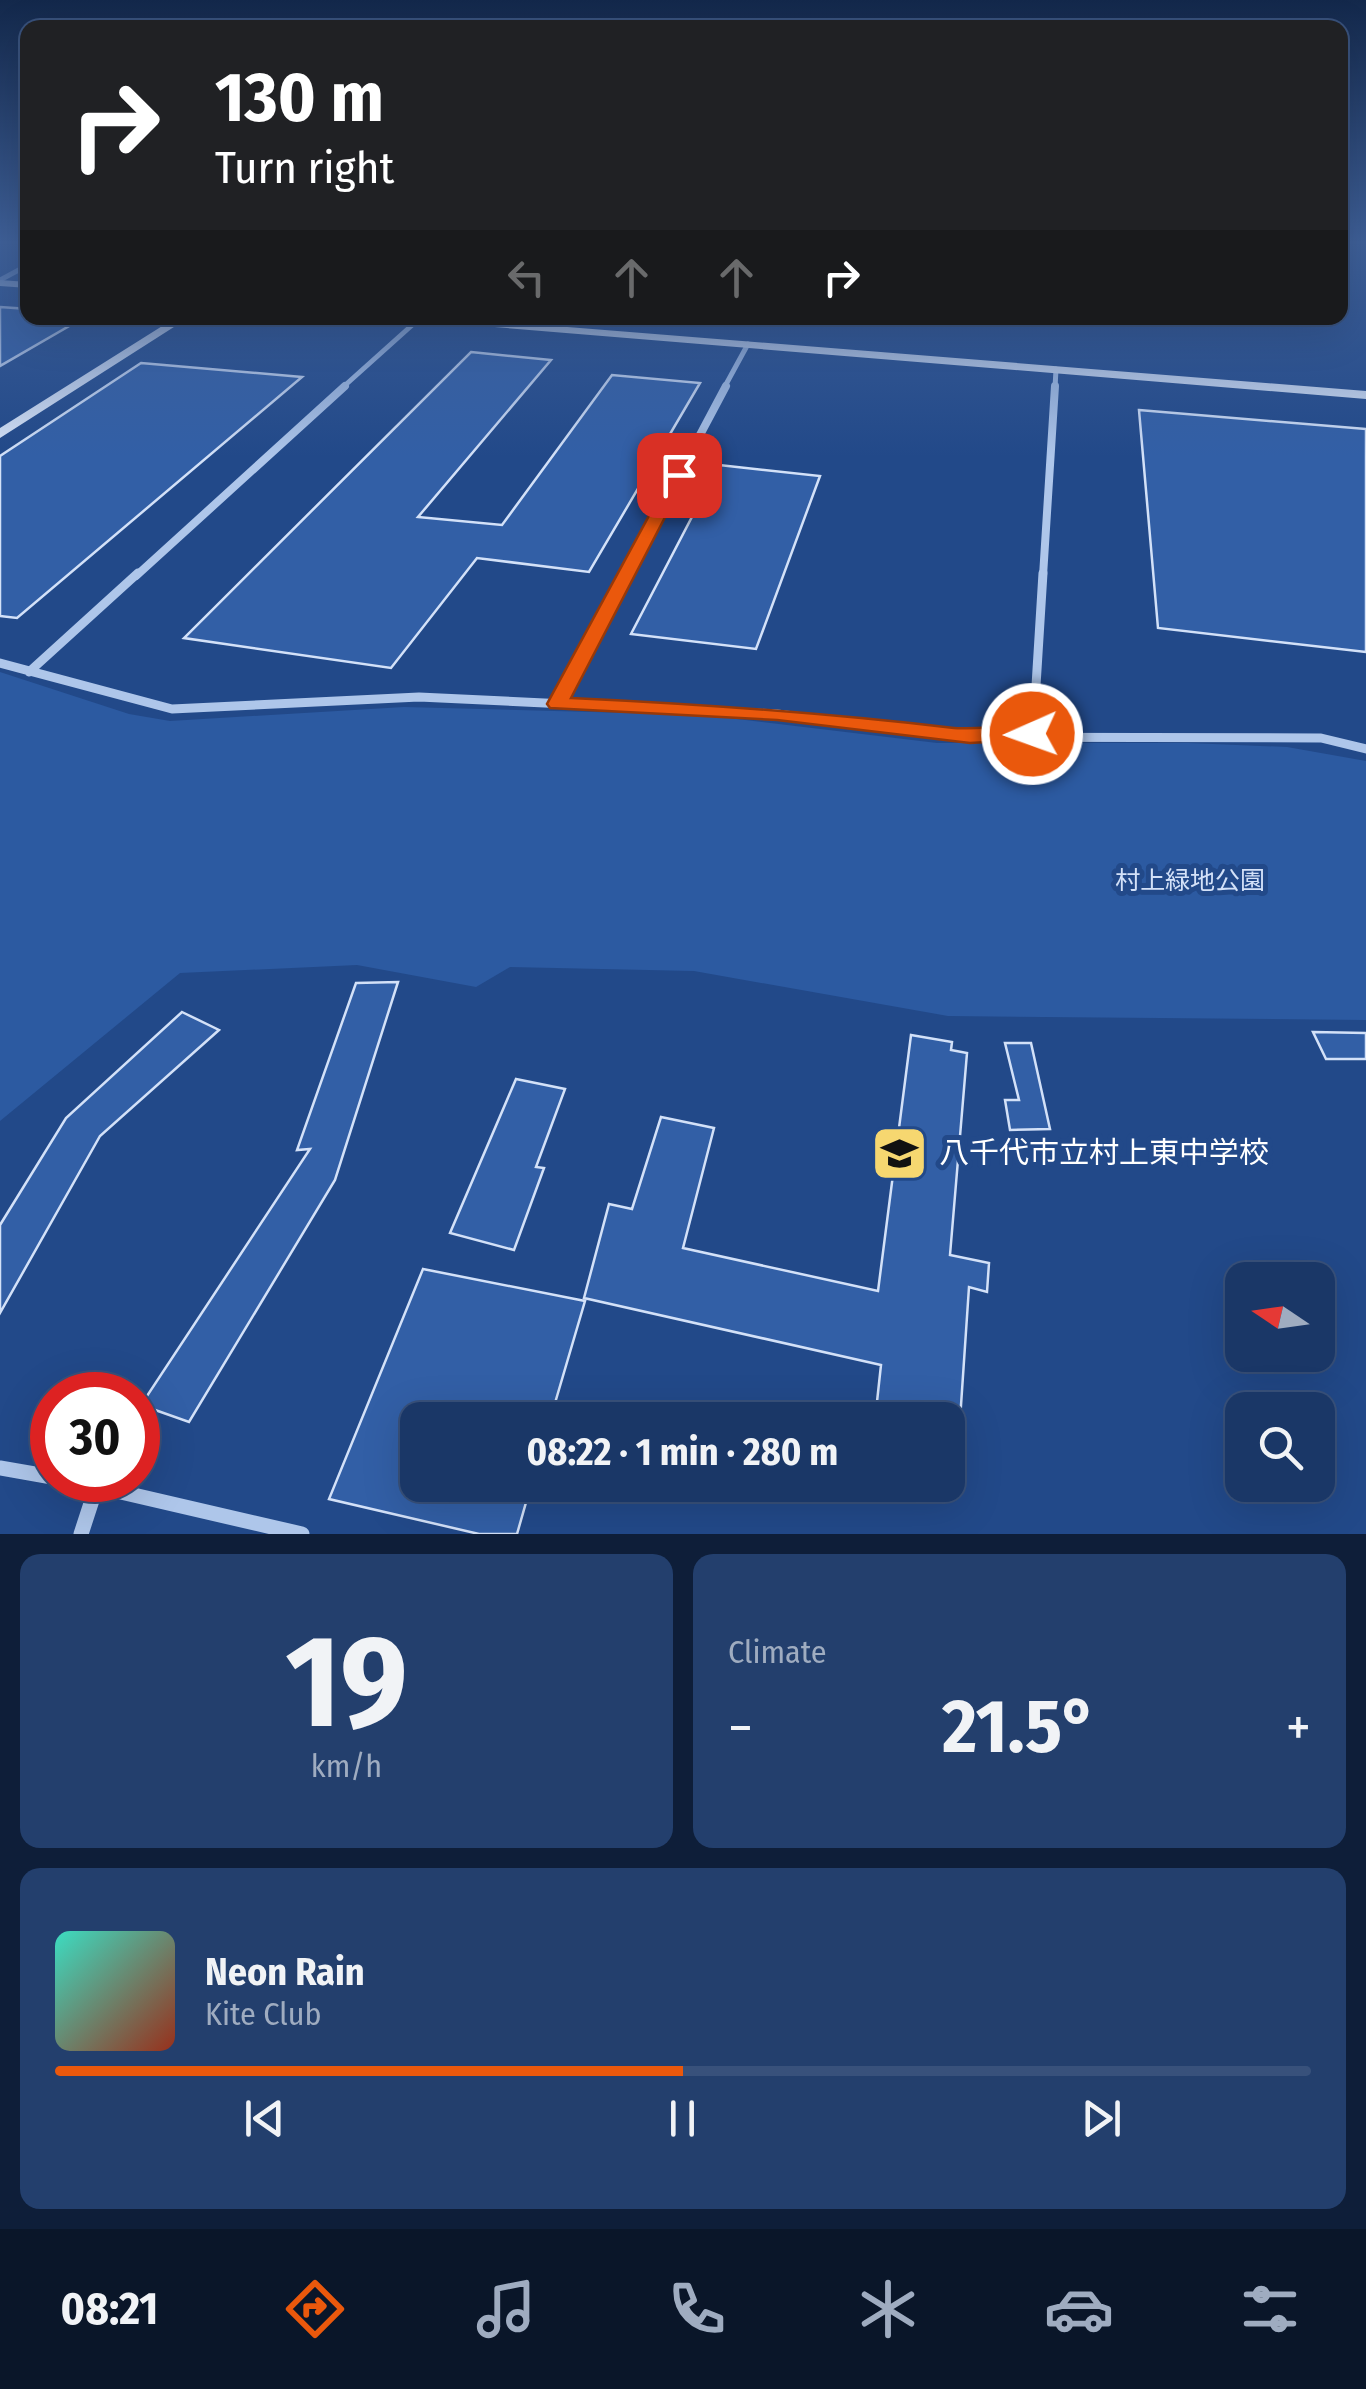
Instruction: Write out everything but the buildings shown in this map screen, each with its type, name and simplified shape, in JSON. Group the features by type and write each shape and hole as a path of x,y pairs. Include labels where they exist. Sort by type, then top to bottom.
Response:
{"street":[{"path":"0,434 171,325"},
{"path":"28,672 412,325"},
{"path":"558,325 1366,396"},
{"path":"557,704 748,344"},
{"path":"1032,734 1056,369"},
{"path":"0,663 172,709 418,697 777,714 970,736 1321,738 1366,748"},
{"path":"0,1468 30,1473"},
{"path":"160,1500 302,1534"},
{"path":"80,1534 91,1502"}],"green space":[{"name":"村上緑地公園","path":"0,672 129,714 170,721 404,707 704,715 937,743 1287,747 1366,761 1366,1020 948,1016 694,971 510,967 476,987 357,965 180,973 0,1121"}],"place":[{"name":"八千代市立村上東中学校","path":"900,1153"}],"route":[{"path":"679,475 557,704 777,714 970,736 1032,734"}]}
